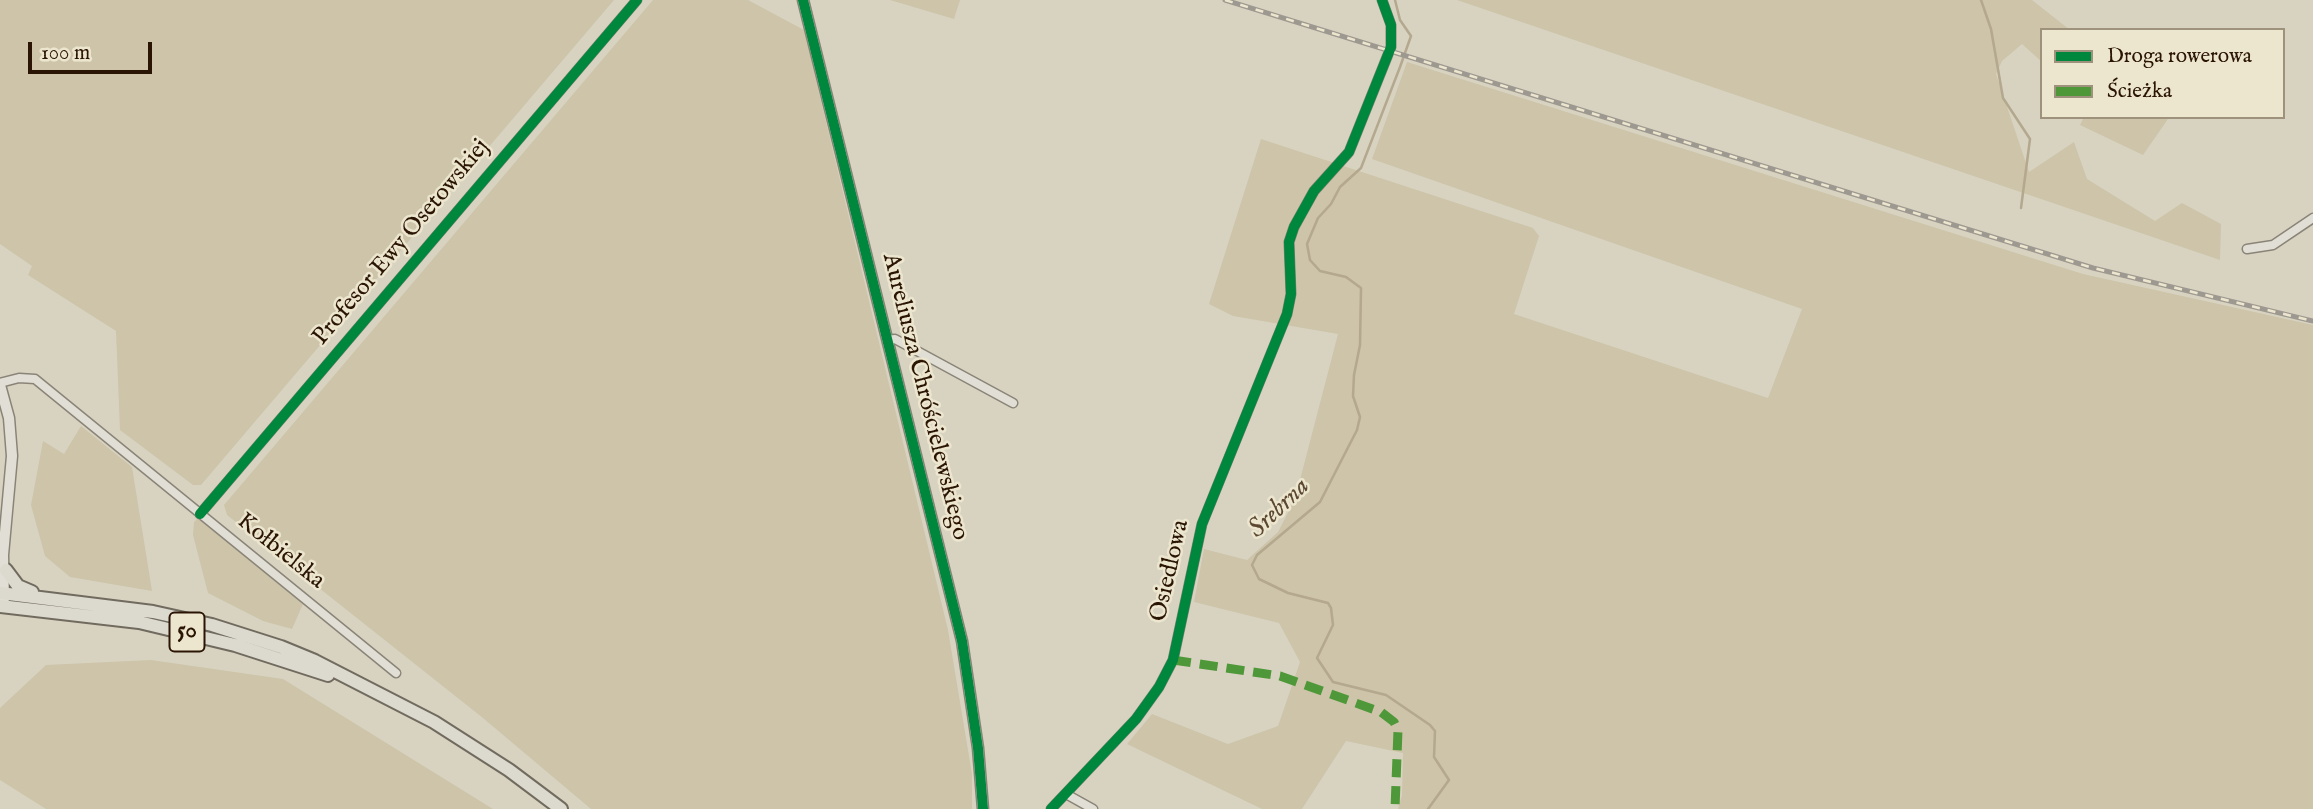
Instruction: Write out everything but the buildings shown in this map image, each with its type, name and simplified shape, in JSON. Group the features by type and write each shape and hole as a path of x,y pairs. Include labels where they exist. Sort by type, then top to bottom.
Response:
{"main road":[{"path":"3,563 18,586 46,597"},
{"name":"50","path":"2,600 46,597 153,611 212,625 315,661 452,733 561,809"},
{"name":"50","path":"2,600 184,632 278,657 365,687"}],"street":[{"name":"Profesor Ewy Osetowskiej","path":"200,514 636,0"},
{"name":"Aureliusza Chróścielewskiego","path":"803,0 962,641 978,748 983,809"},
{"name":"Osiedlowa","path":"1051,809 1136,719 1159,687 1172,660 1202,524 1287,314 1291,294 1289,242 1294,227 1314,191 1349,152 1391,47 1391,25 1382,0"},
{"path":"2247,249 2264,248 2281,241 2313,218"},
{"name":"Aureliusza Chróścielewskiego","path":"887,340 895,339 1013,403"},
{"name":"Kołbielska","path":"0,384 19,378 35,379 396,673"},
{"path":"0,384 9,418 12,456 2,600"},
{"path":"1066,794 1093,809"}],"shaded area":[{"path":"0,0 614,0 201,485 193,485 120,430 116,331 28,275 32,266 0,244"},
{"path":"653,0 748,0 804,30 948,630 972,774 972,809 591,809 483,718 227,515 224,505"},
{"path":"890,0 960,0 954,19"},
{"path":"1457,0 2032,0 2067,28 2040,28 2040,60 2022,44 2002,61 1996,74 2029,172 2074,142 2087,179 2155,221 2182,203 2221,224 2220,260"},
{"path":"1407,62 2083,274 2313,325 2313,809 1398,809 1402,795 1403,753 1346,741 1302,809 1262,809 1127,744 1152,714 1228,744 1278,726 1300,662 1279,623 1194,602 1204,549 1247,560 1278,532 1295,499 1338,334 1233,316 1209,304 1261,139 1533,228 1539,236 1514,314 1768,398 1802,309 1372,159"},
{"path":"2083,119 2168,119 2143,155 2080,125"},
{"path":"81,426 132,467 152,591 70,577 45,556 31,505 43,441 64,454"},
{"path":"198,518 303,604 292,629 263,621 208,593 193,535 194,522"},
{"path":"151,660 283,679 493,809 46,809 0,780 0,708 46,665"}],"waterway":[{"name":"Srebrna","path":"1395,0 1400,20 1411,36 1400,67 1361,168 1340,187 1331,204 1318,218 1307,244 1310,260 1320,271 1346,277 1361,288 1360,345 1353,396 1360,417 1357,430 1320,502 1257,555 1252,565 1259,579 1288,593 1328,603 1333,625 1317,658 1333,682 1386,695 1435,731 1434,757 1449,780 1428,809"},
{"path":"1981,0 1991,29 2003,98 2030,139 2021,208"}],"railway":[{"path":"1225,0 2093,268 2313,321"}],"marked path":[{"path":"1173,660 1280,676 1381,712 1394,722 1398,730 1395,809"}],"cycle path":[{"path":"200,514 637,0"},
{"path":"803,0 962,641 978,748 983,809"},
{"path":"1051,809 1136,719 1159,687 1173,660 1202,524 1287,314 1291,294 1289,242 1294,227 1314,191 1349,152 1391,47 1391,25 1382,0"}]}
